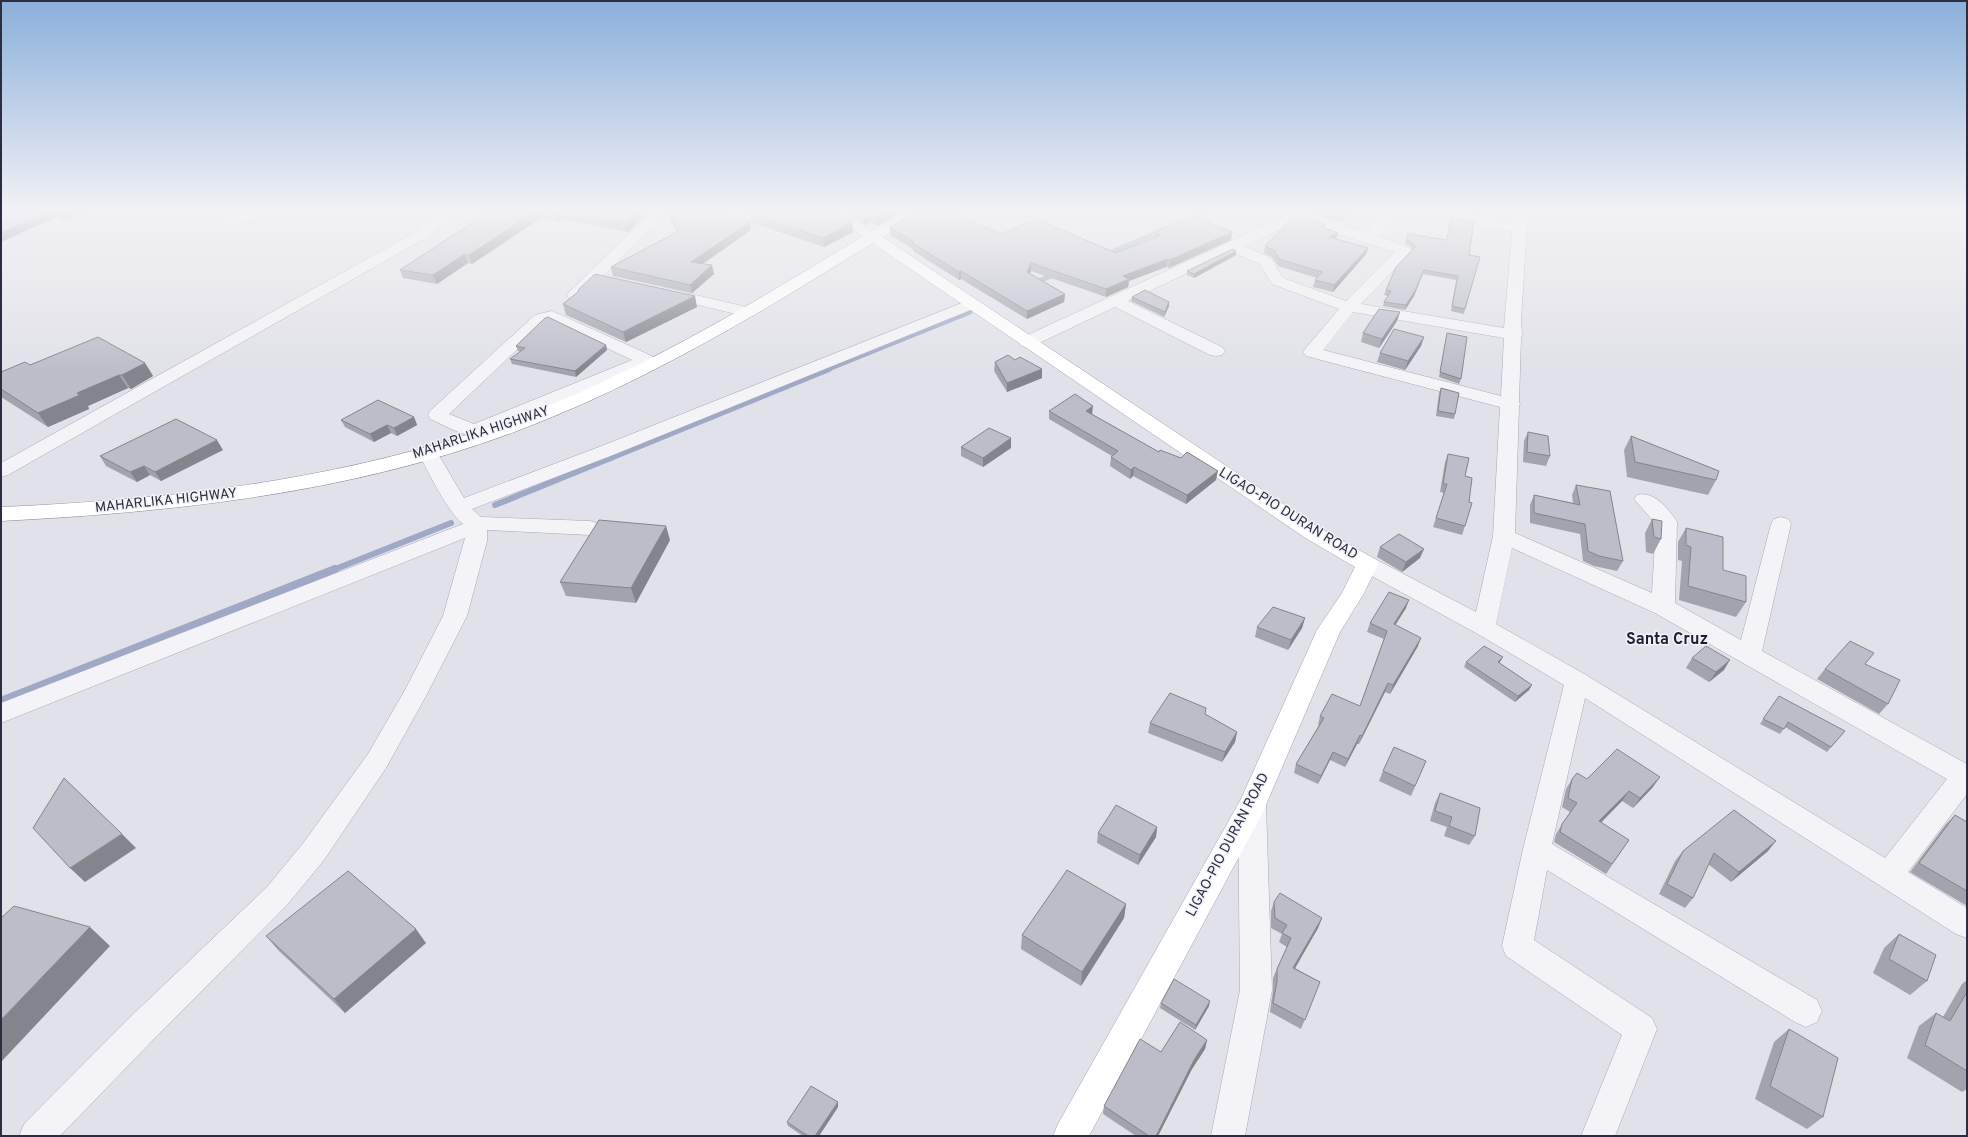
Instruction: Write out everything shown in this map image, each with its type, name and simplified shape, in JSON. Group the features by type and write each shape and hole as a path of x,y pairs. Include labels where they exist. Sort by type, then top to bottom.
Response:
{"main road":[{"name":"MAHARLIKA HIGHWAY","path":"1,514 106,509 200,499 270,489 356,471 428,452 515,425 607,387 709,335 829,264"},
{"name":"LIGAO-PIO DURAN ROAD","path":"914,264 1027,342 1311,532 1367,564 1352,595 1329,630 1252,806 1070,1136"}],"street":[{"path":"1,471 369,264"},
{"path":"552,316 646,360 474,431 437,415 541,318 552,316 607,264"},
{"path":"1027,342 1195,264"},
{"path":"1268,264 1277,281 1349,307 1514,335"},
{"path":"1392,264 1349,307 1312,352 1510,404"},
{"path":"1484,627 1504,536 1518,264"},
{"path":"594,277 610,281"},
{"path":"649,290 749,312"},
{"path":"1116,301 1216,352"},
{"path":"1,713 471,519 613,448 972,304"},
{"path":"36,1136 138,1032 277,896 314,851 377,761 415,694 455,616 476,541 471,519 428,452"},
{"path":"1644,499 1666,522 1663,607"},
{"path":"471,519 590,528"},
{"path":"1749,655 1781,524"},
{"path":"1504,536 1663,607 1966,776 1888,876"},
{"path":"1367,564 1484,627 1577,681 1967,924"},
{"path":"1577,681 1537,849 1517,946 1641,1029 1598,1136"},
{"path":"1228,1136 1256,990 1252,806"},
{"path":"1537,849 1806,1010"}],"building":[{"path":"409,264 450,264 433,275 400,270"},
{"path":"617,264 712,265 690,285 611,267"},
{"path":"946,264 1031,264 1027,272 1065,294 1027,311 961,271 959,272"},
{"path":"1034,264 1154,264 1123,276 1129,279 1106,289"},
{"path":"1202,264 1212,264 1194,274 1187,271"},
{"path":"1296,264 1353,264 1334,285 1315,280 1322,272"},
{"path":"1399,264 1478,264 1465,309 1452,306 1458,276 1424,270 1415,291 1406,305 1384,302 1391,291 1386,290 1396,267"},
{"path":"595,274 695,296 623,332 563,304 579,291 578,290"},
{"path":"1145,290 1169,302 1165,312 1132,297"},
{"path":"1379,309 1400,312 1382,339 1363,333"},
{"path":"548,317 606,345 575,371 510,359 525,348 516,346 545,318"},
{"path":"1394,329 1424,337 1408,361 1380,353"},
{"path":"1447,333 1467,337 1461,379 1440,372"},
{"path":"98,337 145,363 122,375 77,393 80,395 38,413 1,389 1,372 25,362 30,365"},
{"path":"1008,355 1015,360 1020,357 1042,369 1007,383 995,362"},
{"path":"1441,388 1459,393 1455,414 1438,411"},
{"path":"1075,394 1093,406 1086,411 1159,452 1160,450 1181,458 1187,452 1218,471 1187,495 1134,467 1131,470 1111,457 1118,451 1049,411"},
{"path":"378,400 414,417 394,428 387,425 370,434 341,420"},
{"path":"176,419 217,440 155,472 144,466 130,472 100,456"},
{"path":"989,428 1011,438 983,458 961,447"},
{"path":"1528,432 1548,436 1550,456 1527,452"},
{"path":"1631,436 1719,471 1716,480 1635,462"},
{"path":"1448,454 1469,458 1465,476 1472,478 1469,502 1472,503 1465,526 1436,518 1447,484 1443,484"},
{"path":"1576,485 1610,491 1623,561 1599,556 1588,551 1585,524 1534,513 1534,495 1580,505"},
{"path":"1652,519 1662,521 1661,539 1654,537"},
{"path":"599,520 666,526 631,588 560,582"},
{"path":"1686,528 1723,537 1723,570 1746,576 1746,602 1688,586 1691,547 1686,545"},
{"path":"1399,534 1424,549 1406,562 1380,547"},
{"path":"1389,592 1409,600 1394,624 1421,638 1393,685 1388,683 1362,736 1360,735 1348,759 1333,752 1321,776 1296,764 1324,718 1320,716 1332,694 1360,706 1387,631 1370,623"},
{"path":"1273,607 1305,618 1291,640 1257,627"},
{"path":"1850,641 1874,653 1865,664 1900,680 1888,704 1825,669"},
{"path":"1484,646 1503,657 1498,662 1532,685 1518,696 1466,662"},
{"path":"1706,646 1730,660 1716,672 1692,658"},
{"path":"1170,693 1206,708 1205,714 1237,732 1225,752 1150,723"},
{"path":"1779,696 1845,731 1831,747 1788,722 1784,729 1763,719"},
{"path":"1394,747 1426,761 1415,786 1383,771"},
{"path":"1617,749 1660,777 1640,798 1629,791 1599,821 1629,840 1612,864 1560,832 1562,824 1577,803 1568,798 1572,779 1577,773 1587,779"},
{"path":"64,778 122,834 70,868 33,828"},
{"path":"1440,793 1480,808 1475,836 1449,826 1452,817 1435,811"},
{"path":"1116,805 1157,827 1140,855 1098,833"},
{"path":"1734,810 1776,841 1739,872 1714,853 1693,898 1667,884 1683,851"},
{"path":"1955,815 1967,822 1967,891 1919,863"},
{"path":"1067,870 1126,904 1082,972 1022,935"},
{"path":"348,871 416,929 334,999 266,936"},
{"path":"1280,893 1322,918 1293,968 1320,982 1305,1020 1273,1003 1277,981 1277,969 1291,938 1282,933 1287,925 1275,918 1274,902"},
{"path":"14,906 90,927 1,1020 1,918"},
{"path":"1899,934 1936,955 1927,981 1889,959"},
{"path":"1174,979 1210,1001 1196,1025 1161,1003"},
{"path":"1967,992 1967,1071 1925,1045 1936,1013 1950,1021"},
{"path":"1180,1022 1207,1040 1194,1060 1156,1136 1149,1136 1104,1106 1140,1039 1161,1052"},
{"path":"1789,1029 1838,1058 1823,1117 1770,1086"},
{"path":"811,1086 838,1102 815,1136 808,1136 787,1122"}],"waterway":[{"path":"1034,283 1056,274"},
{"path":"826,370 970,312"},
{"path":"495,505 829,369"},
{"path":"333,570 451,523"},
{"path":"1,701 335,569"}],"district":[{"name":"Santa Cruz","path":"1667,640"}]}
